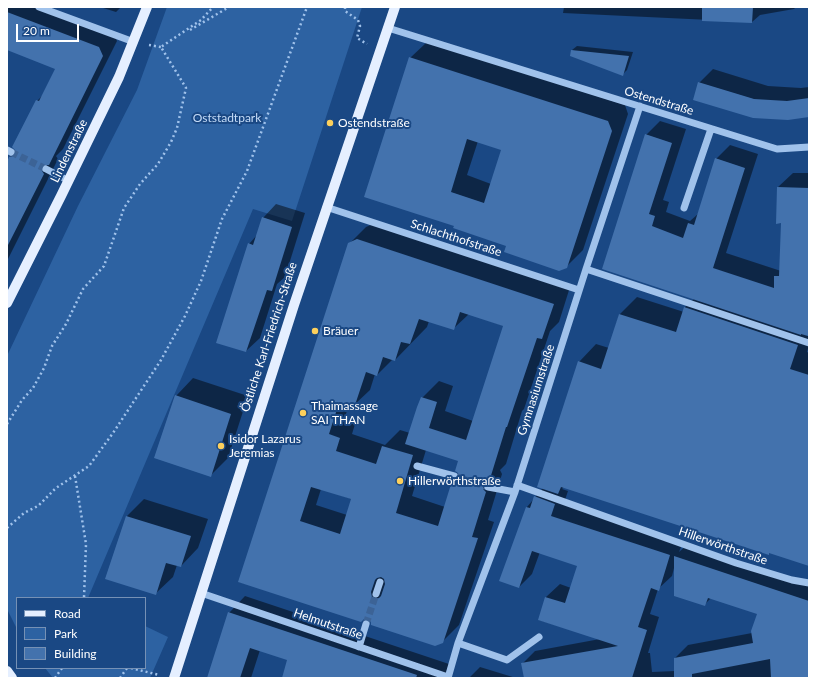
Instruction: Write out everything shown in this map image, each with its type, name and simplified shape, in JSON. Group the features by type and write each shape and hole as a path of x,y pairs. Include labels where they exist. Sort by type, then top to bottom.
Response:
{"main road":[{"name":"Lindenstraße","path":"7,303 119,77 147,7"},
{"name":"Östliche Karl-Friedrich-Straße","path":"169,677 200,593 326,207 395,7"},
{"path":"7,671 12,678"}],"street":[{"path":"40,7 134,42"},
{"name":"Ostendstraße","path":"388,28 777,149 809,146"},
{"name":"Gymnasiumstraße","path":"448,677 458,643 516,488 579,290 640,106"},
{"path":"684,208 711,128"},
{"path":"46,170 68,181"},
{"name":"Schlachthofstraße","path":"326,207 579,290"},
{"path":"586,269 809,343"},
{"path":"417,466 454,476"},
{"name":"Hillerwörthstraße","path":"488,487 516,488 736,563 792,580 809,583"},
{"path":"376,594 380,582"},
{"name":"Helmutstraße","path":"200,593 213,596 448,677"},
{"path":"359,647 366,624"},
{"path":"458,643 507,660 539,637"}],"path":[{"path":"161,47 201,20 213,7"},
{"path":"134,42 161,47 229,7"},
{"path":"7,528 24,513 38,506 56,488 89,466 113,433 161,360 185,316 201,280 222,219 247,171 307,7"},
{"path":"345,7 345,11 358,20 360,26"},
{"path":"7,424 22,400 33,388 44,368 52,346 83,289 104,266 124,208 140,184 158,164 171,142 177,128 186,88 161,47"},
{"path":"75,476 86,544 84,597"},
{"path":"55,678 61,669"},
{"path":"120,678 126,669"},
{"path":"135,669 169,677"}],"green space":[{"name":"Oststadtpark","path":"167,7 362,7 292,221 253,209 88,597 16,597 16,627 7,609 7,356 78,206 137,90"},
{"path":"146,626 168,637 150,678 53,678 46,669 146,669"}],"building":[{"path":"702,7 753,7 752,23 702,21"},
{"path":"7,12 99,47 103,56 49,165 44,165 41,167 44,174 7,247 7,162 9,157 15,155 15,150 12,147 36,100 39,101 55,69 7,50"},
{"path":"571,50 629,56 623,76 570,56"},
{"path":"409,57 608,121 612,131 567,268 559,271 504,252 506,246 453,228 454,226 364,197","holes":["467,139 501,150 484,203 451,192"]},
{"path":"698,82 754,99 787,101 809,98 809,117 788,120 753,118 693,100"},
{"path":"645,134 672,143 649,214 655,216 652,226 683,238 688,223 694,225 715,158 745,168 713,268 774,288 774,276 779,276 781,223 776,224 777,187 809,188 808,336 801,335 602,269"},
{"path":"262,217 292,227 272,291 267,290 246,352 216,343 248,243 253,245"},
{"path":"357,239 554,304 542,339 537,338 506,427 489,482 486,482 483,486 483,489 486,492 472,537 478,538 443,643 435,646 371,625 371,622 368,619 364,619 361,622 238,582 348,243","holes":["460,312 503,326 466,440 429,428 437,402 421,397 417,407 405,444 458,461 455,471 458,473 459,478 456,481 452,481 438,526 396,513 413,455 382,446 376,464 336,451 340,438 329,434 339,403 354,408 366,372 377,376 383,357 395,361 401,342 410,344 419,319 454,330","311,487 351,499 340,534 300,521","381,577 384,579 385,584 381,596 375,599 372,597 371,592 377,578"]},
{"path":"684,307 798,345 790,369 809,375 809,566 769,553 769,555 561,487 558,494 537,487 578,361 601,369 619,314 676,332"},
{"path":"175,395 231,414 211,477 154,458"},
{"path":"534,496 555,504 551,516 670,555 659,591 651,588 638,627 647,630 632,678 524,678 521,663 618,646 538,620 545,597 565,603 577,566 532,551 519,588 499,581 526,507 530,508"},
{"path":"126,516 191,536 181,567 166,563 156,595 105,579"},
{"path":"674,556 809,601 809,678 771,678 770,659 692,674 692,678 674,678 674,658 753,643 751,631 757,614 708,598 705,606 674,596"},
{"path":"228,612 417,675 416,678 282,678 287,660 250,648 240,678 207,678"}],"tunnel":[{"path":"11,152 46,169"},
{"path":"454,476 488,487"},
{"path":"366,624 376,594"}],"place":[{"name":"Ostendstraße","path":"330,123"},
{"name":"Bräuer","path":"315,331"},
{"name":"Thaimassage SAI THAN","path":"303,413"},
{"name":"Isidor Lazarus Jeremias","path":"221,446"},
{"name":"Hillerwörthstraße","path":"400,481"}]}
